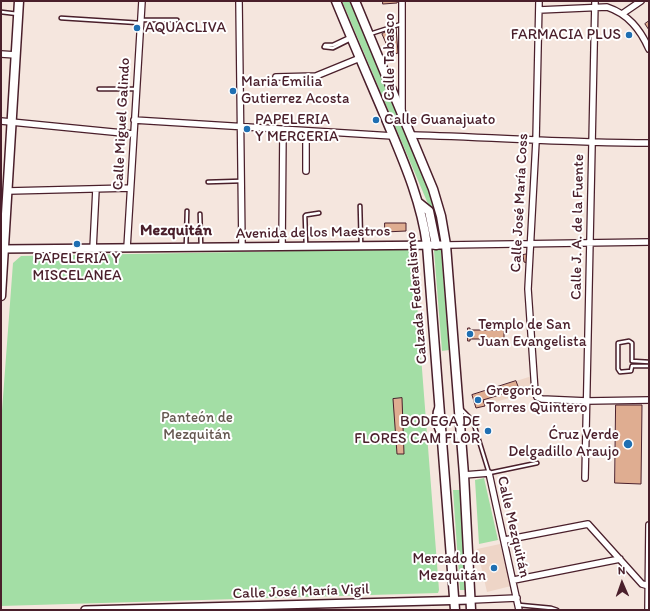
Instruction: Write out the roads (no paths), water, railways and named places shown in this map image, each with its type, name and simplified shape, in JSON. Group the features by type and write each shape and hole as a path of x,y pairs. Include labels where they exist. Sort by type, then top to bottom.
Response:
{"main road":[{"path":"1,296 19,1"},
{"name":"Calzada Federalismo","path":"336,1 409,174 432,245 440,400 455,610"},
{"path":"357,2 369,35 433,189 441,216 446,245 459,408 471,610"}],"street":[{"name":"Calle Miguel Galindo","path":"127,248 142,1"},
{"path":"239,1 242,247"},
{"name":"Calle Tabasco","path":"402,1 402,112"},
{"name":"Calle José María Coss","path":"539,1 536,141 528,289 534,392 537,397 542,399 587,401"},
{"name":"Calle J. A. de la Fuente","path":"585,478 595,1"},
{"path":"622,14 641,1"},
{"path":"539,10 607,7 622,14 635,26 649,49"},
{"path":"1,54 16,55"},
{"path":"276,77 316,76 360,58"},
{"path":"134,120 393,136"},
{"path":"1,121 133,134"},
{"path":"282,247 283,129"},
{"path":"306,131 306,171"},
{"path":"411,135 536,141 649,142"},
{"path":"8,191 130,188"},
{"path":"93,249 96,189"},
{"name":"Avenida de los Maestros","path":"3,249 649,242"},
{"path":"587,401 649,400"},
{"name":"Calle Mezquitán","path":"464,475 489,473 519,607"},
{"path":"505,540 588,524 642,584 649,586"},
{"path":"648,610 649,525"},
{"path":"514,580 620,559"},
{"name":"Calle José María Vigil","path":"85,610 320,608 517,598"}],"lane":[{"path":"1,12 18,14"},
{"path":"61,18 140,21 177,20"},
{"path":"369,35 402,23"},
{"path":"351,38 333,48 324,47 325,45 333,45 351,38"},
{"path":"99,89 136,89"},
{"path":"208,182 241,181"},
{"path":"360,206 361,246"},
{"path":"186,248 187,211"},
{"path":"306,246 305,216 319,213"},
{"path":"200,214 201,248"},
{"path":"649,362 632,361 631,342 620,341 618,343 618,369 620,372 631,371 632,366 649,366"},
{"path":"459,408 472,421 489,473 537,463"},
{"path":"519,607 551,608 557,610"}],"place":[{"name":"AQUACLIVA","path":"137,28"},
{"name":"FARMACIA PLUS","path":"629,35"},
{"name":"Maria Emilia Gutierrez Acosta","path":"233,91"},
{"name":"Calle Guanajuato","path":"376,120"},
{"name":"PAPELERIA Y MERCERIA","path":"247,129"},
{"name":"PAPELERIA Y MISCELANEA","path":"77,244"},
{"name":"Templo de San Juan Evangelista","path":"470,334"},
{"name":"Gregorio Torres Quintero","path":"478,400"},
{"name":"BODEGA DE FLORES CAM FLOR","path":"488,431"},
{"name":"Ćruz Verde Delgadillo Araujo","path":"628,444"},
{"name":"Mercado de Mezquitán","path":"494,568"}],"district":[{"name":"Mezquitán","path":"176,231"}],"park label":[{"name":"Panteón de Mezquitán","path":"197,426"}]}
